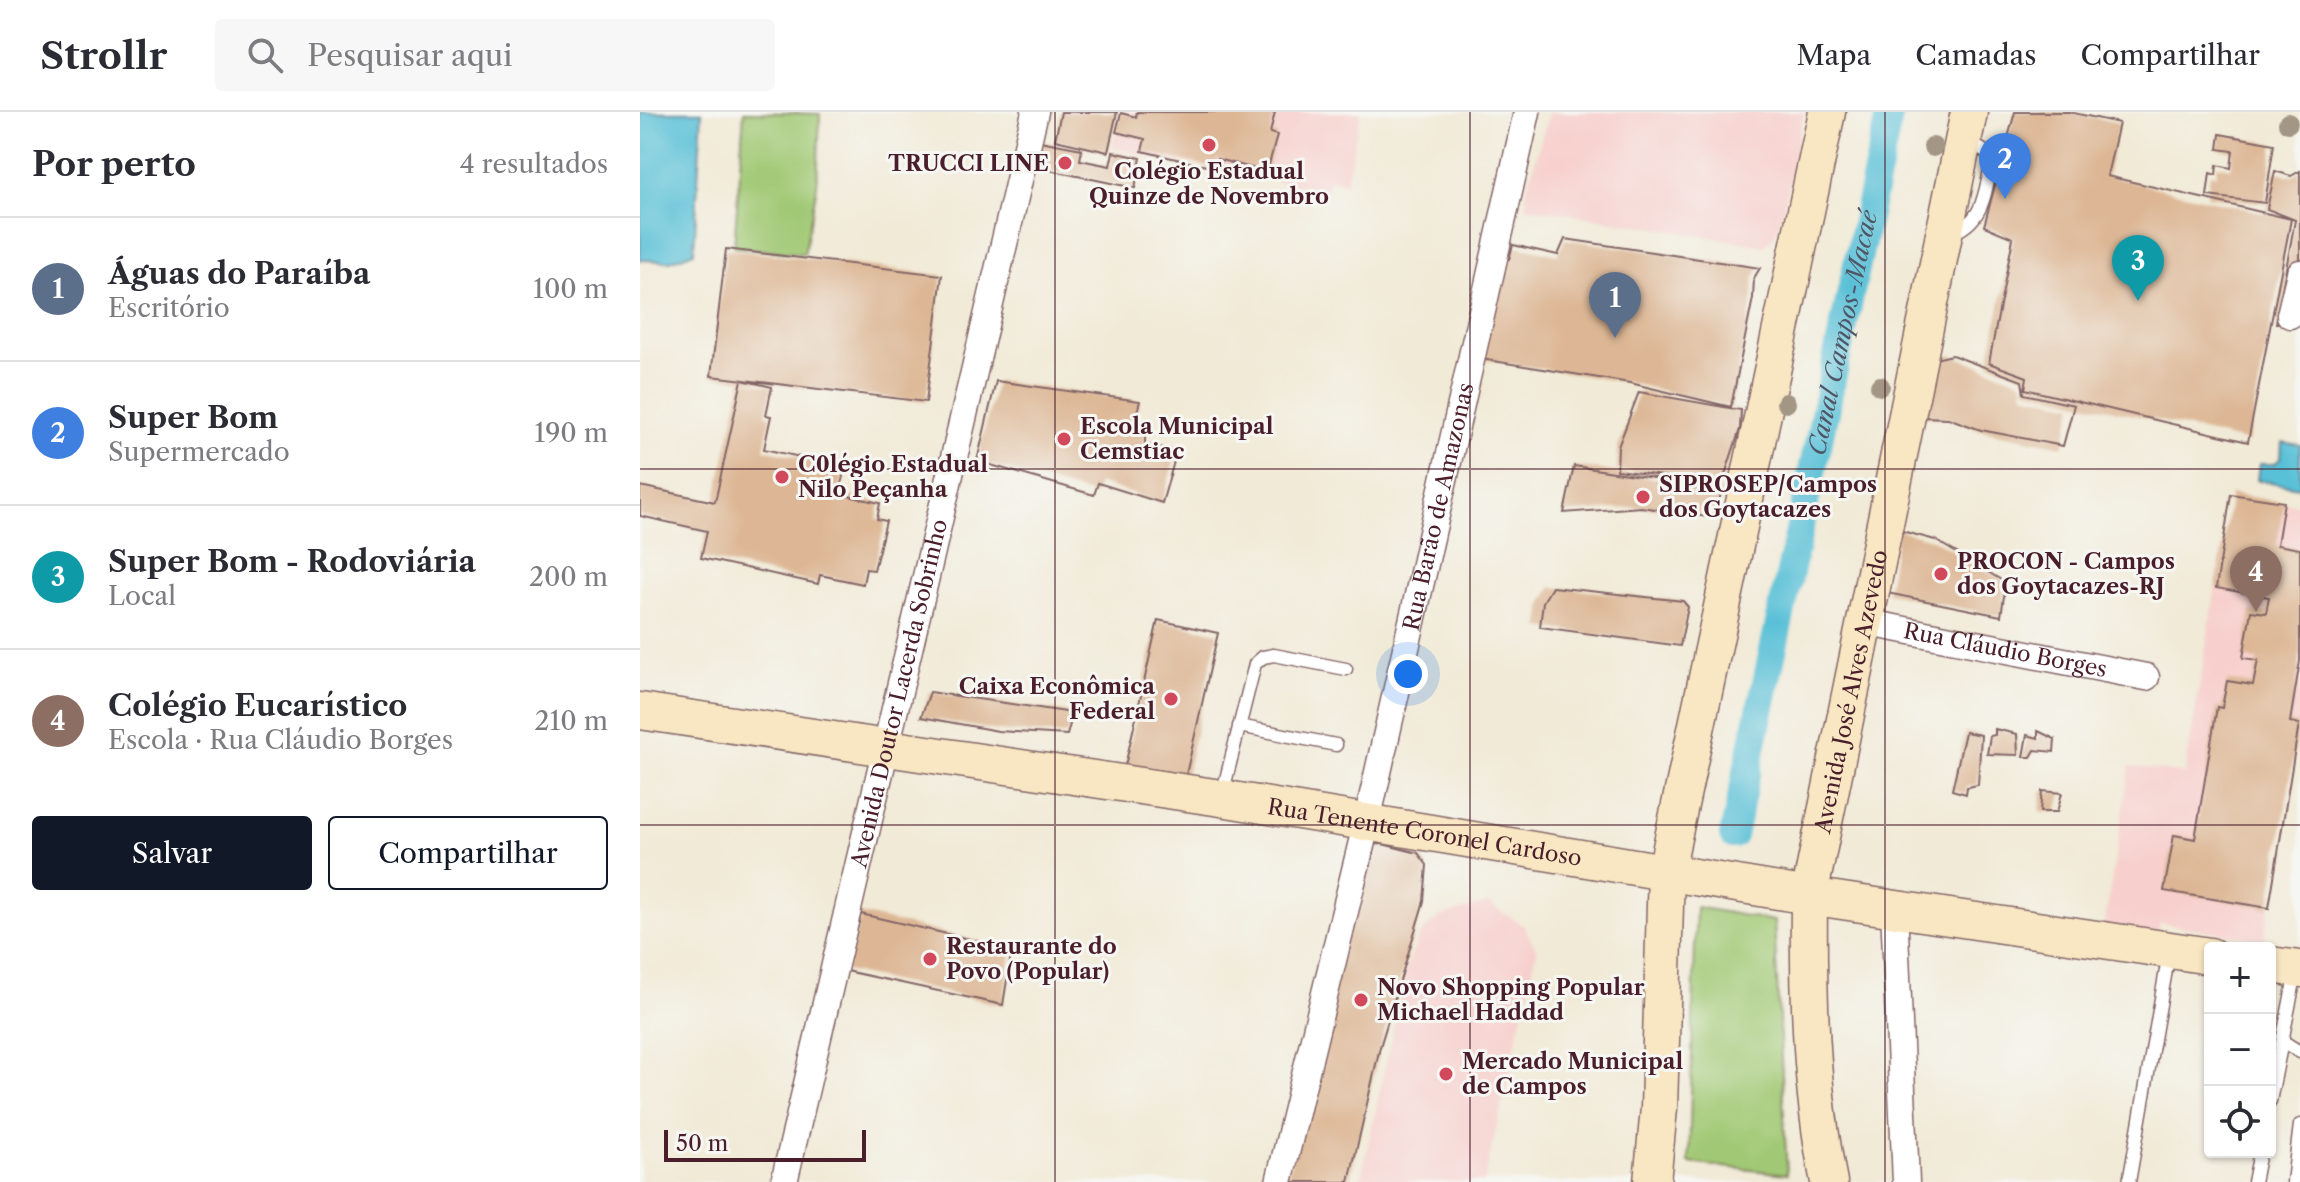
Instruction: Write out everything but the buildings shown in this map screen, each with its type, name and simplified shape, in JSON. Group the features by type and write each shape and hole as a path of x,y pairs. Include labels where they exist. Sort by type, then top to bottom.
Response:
{"main road":[{"path":"1652,1182 1659,1108 1666,871 1827,112"},
{"name":"Avenida José Alves Azevedo","path":"1829,1182 1814,1089 1807,1007 1809,896 1967,125"},
{"name":"Rua Tenente Coronel Cardoso","path":"640,711 1221,798 1809,896 2204,955"}],"street":[{"name":"Avenida Doutor Lacerda Sobrinho","path":"784,1182 883,749 1035,112"},
{"name":"Rua Barão de Amazonas","path":"1279,1182 1367,821 1527,112"},
{"path":"2290,315 2300,273"},
{"name":"Rua Cláudio Borges","path":"1864,622 2146,677"},
{"path":"1894,908 1906,1182"}],"lane":[{"path":"1221,798 1255,664 1263,657 1274,655 1346,669"},
{"path":"1239,726 1336,745"},
{"path":"2129,1182 2169,949"},
{"path":"2273,1086 2282,1041 2289,967"},
{"path":"2282,1041 2300,1052"},
{"path":"2293,1182 2300,1125"},
{"path":"2254,1182 2259,1158"}],"shaded area":[{"path":"1121,112 1361,112 1346,182 1329,179 1326,191 1112,148"},
{"path":"1549,112 1804,112 1782,217 1775,235 1765,246 1527,207 1526,192"},
{"path":"2231,494 2300,505 2300,720 2264,940 2160,923 2157,934 2104,926 2130,766 2185,774"},
{"name":"Mercado Municipal de Campos","path":"1488,903 1524,926 1537,951 1484,1182 1360,1182 1407,966 1420,934 1439,917"}],"green space":[{"path":"744,112 820,114 817,186 804,254 734,247"},
{"path":"1696,907 1774,921 1787,1174 1689,1163"}],"water":[{"path":"640,112 702,112 694,252 670,261 640,260"},
{"path":"2282,442 2300,445 2300,487 2257,480 2259,464 2274,464 2281,458"}],"waterway":[{"name":"Canal Campos-Macaé","path":"1733,835 1890,112"}],"place":[{"name":"Colégio Estadual Quinze de Novembro","path":"1209,145"},
{"name":"TRUCCI LINE","path":"1065,163"},
{"name":"Super Bom","path":"2005,199"},
{"name":"Super Bom - Rodoviária","path":"2138,301"},
{"name":"Águas do Paraíba","path":"1615,338"},
{"name":"Escola Municipal Cemstiac","path":"1064,439"},
{"name":"C0légio Estadual Nilo Peçanha","path":"782,477"},
{"name":"SIPROSEP/Campos dos Goytacazes","path":"1643,497"},
{"name":"PROCON - Campos dos Goytacazes-RJ","path":"1941,574"},
{"name":"Colégio Eucarístico","path":"2256,612"},
{"name":"Caixa Econômica Federal","path":"1171,699"},
{"name":"Restaurante do Povo (Popular)","path":"930,959"},
{"name":"Novo Shopping Popular Michael Haddad","path":"1361,1000"},
{"name":"Mercado Municipal de Campos","path":"1446,1074"}]}
